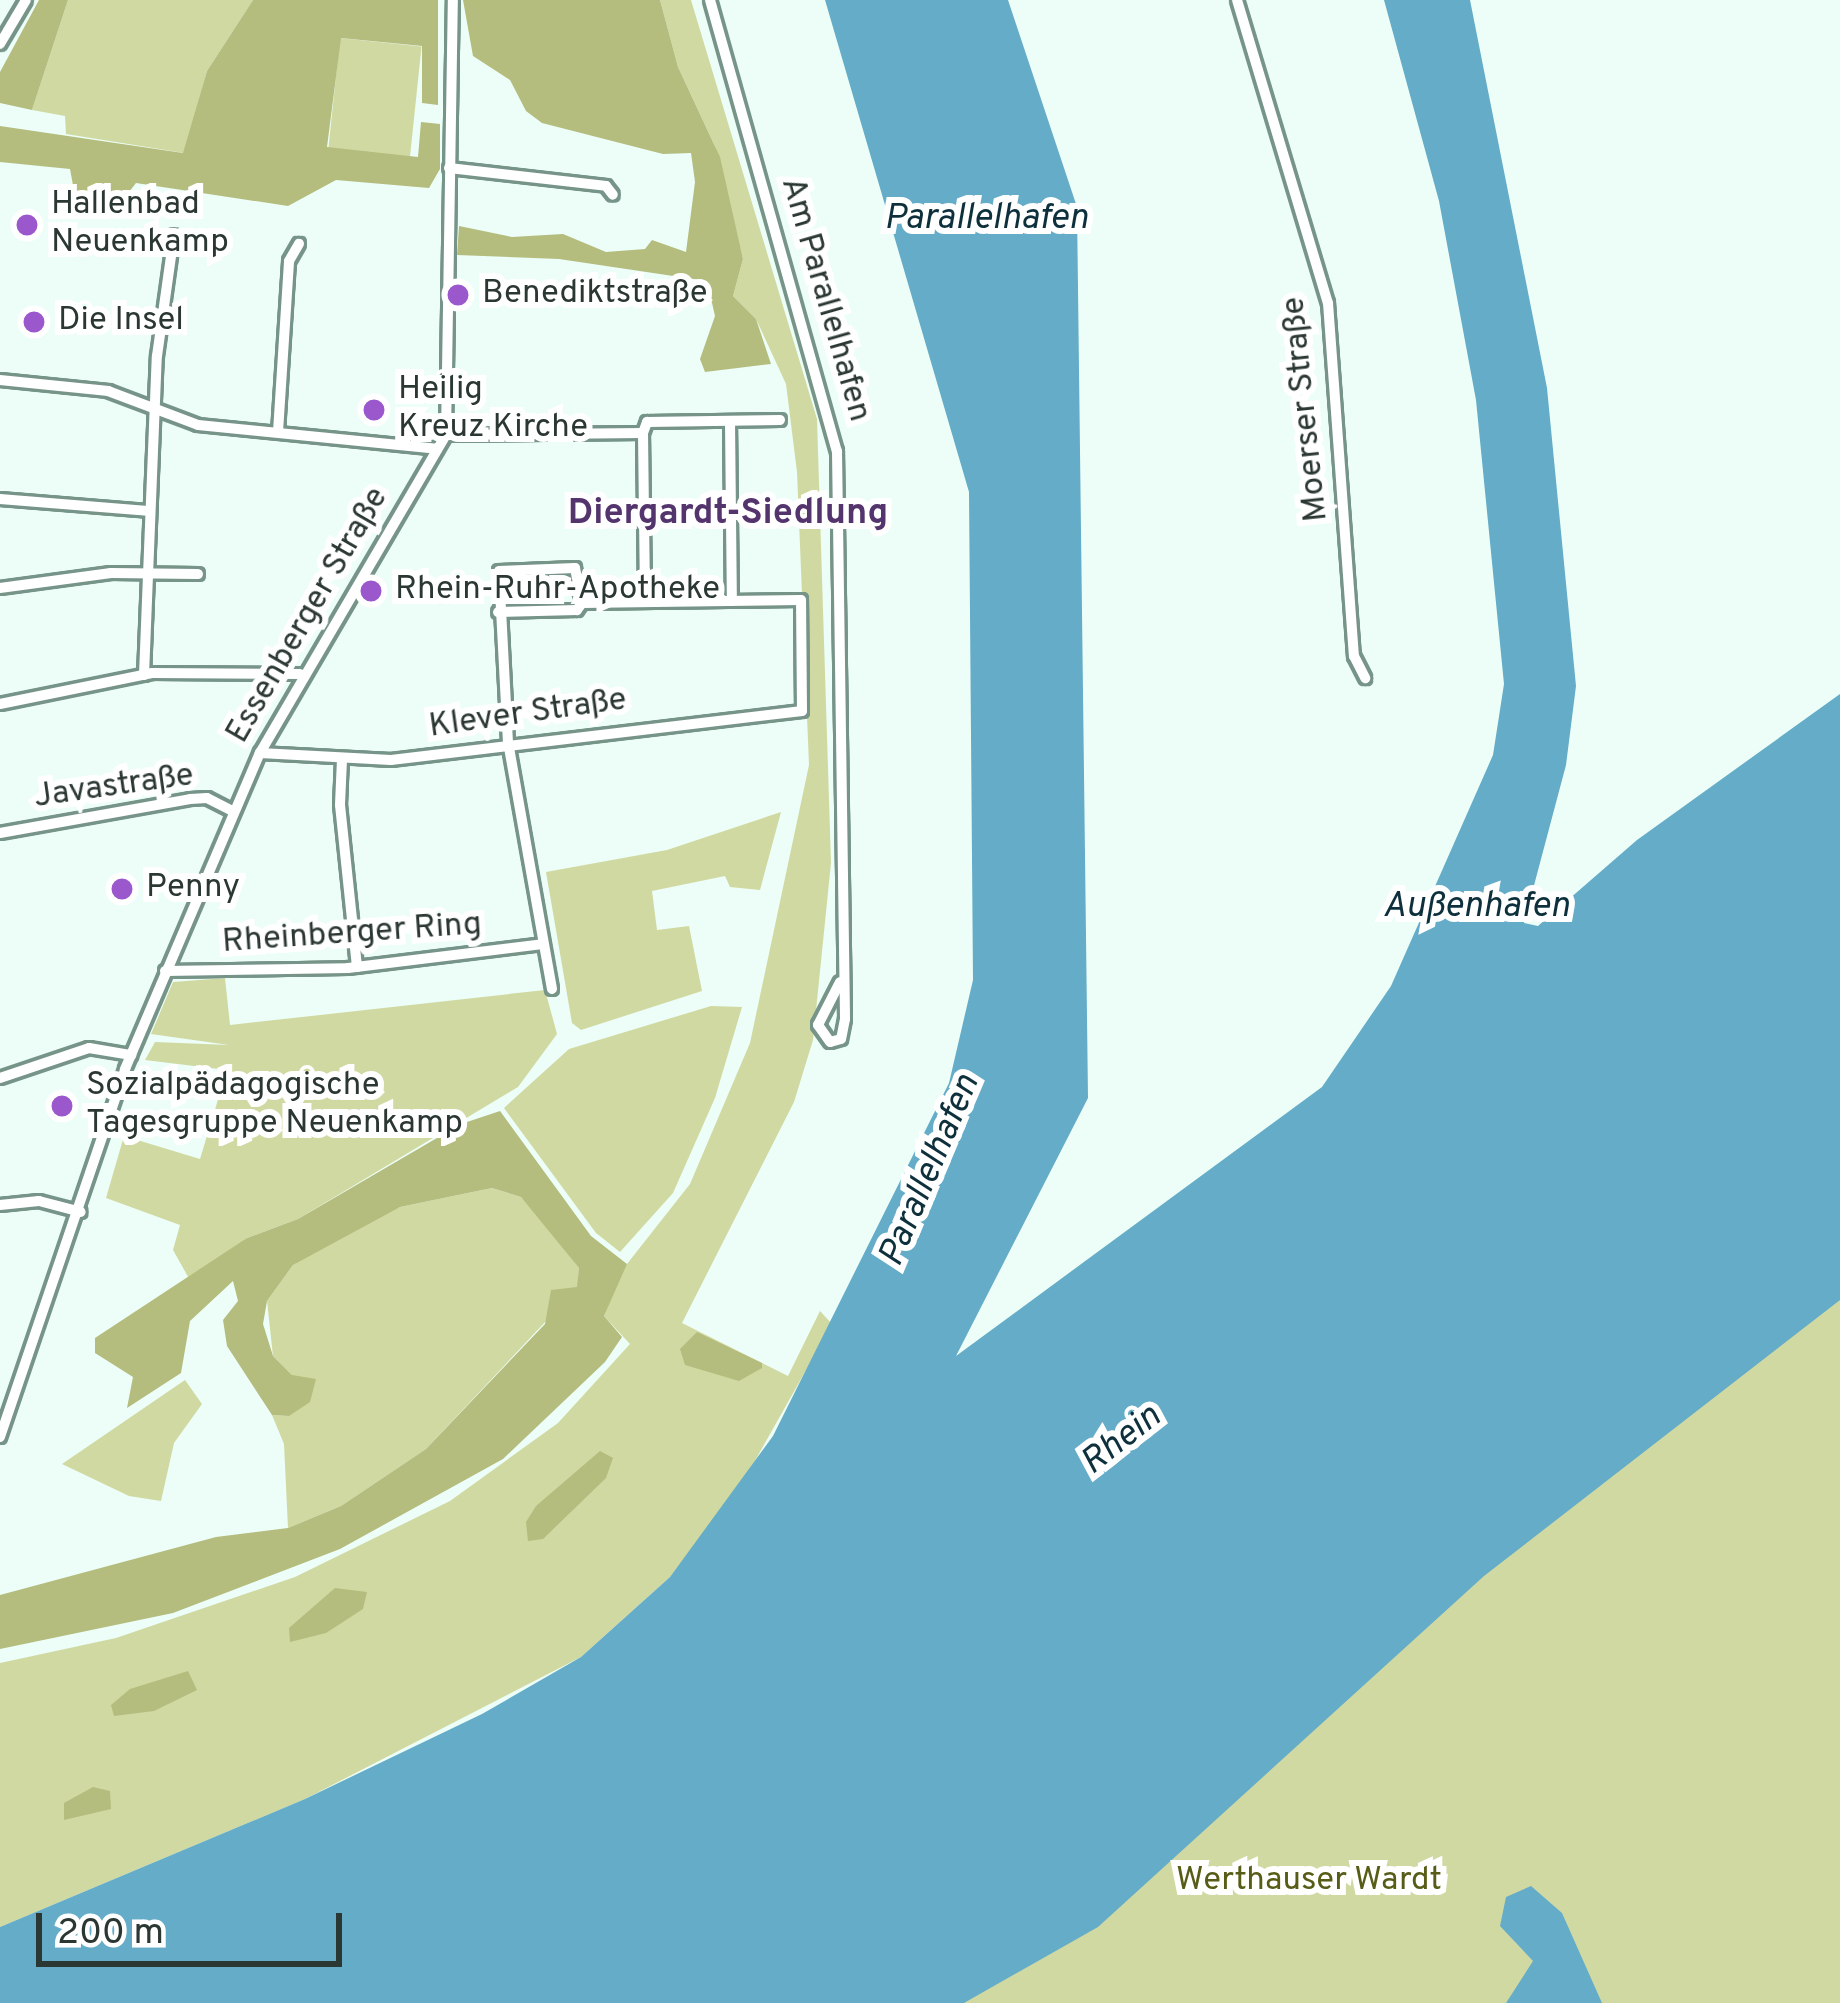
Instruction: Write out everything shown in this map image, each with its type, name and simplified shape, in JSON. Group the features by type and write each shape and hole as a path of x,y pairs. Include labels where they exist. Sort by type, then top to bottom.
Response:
{"street":[{"path":"0,44 26,0"},
{"path":"453,0 446,435 643,433"},
{"name":"Am Parallelhafen","path":"710,0 837,451 843,1034 830,1042 818,1025 840,982"},
{"name":"Moerser Straße","path":"1237,0 1328,302 1354,656 1365,678"},
{"path":"449,168 607,186 613,195"},
{"path":"144,675 154,408 167,244 174,235"},
{"path":"278,432 289,261 298,244"},
{"path":"0,380 108,391 198,424 437,449"},
{"path":"645,601 646,422 780,421"},
{"path":"582,602 732,601 730,422"},
{"name":"Essenberger Straße","path":"0,1437 81,1212 131,1055 260,753 300,674 446,435"},
{"path":"0,499 148,511"},
{"path":"644,510 731,510"},
{"path":"498,612 577,610 582,602 575,568 503,569 498,612 508,743 552,989"},
{"path":"0,588 145,574 198,574"},
{"name":"Klever Straße","path":"260,753 342,759 802,711 801,600 732,601"},
{"path":"0,704 144,675 300,674"},
{"path":"342,759 340,805 357,967"},
{"name":"Javastraße","path":"0,833 190,799 207,798 234,812"},
{"name":"Rheinberger Ring","path":"165,970 357,967 543,944"},
{"path":"0,1078 89,1048 131,1055"},
{"path":"0,1205 39,1202 81,1212"}],"green space":[{"path":"39,0 68,0 32,110 0,103 0,72"},
{"path":"68,0 253,0 207,71 184,153 66,134 65,116 32,110"},
{"path":"253,0 438,0 438,105 422,103 422,46 341,38 327,147 418,157 421,122 440,124 440,169 429,188 336,180 288,206 136,183 122,201 95,203 75,196 70,169 0,162 0,126 183,153 207,71"},
{"path":"463,0 660,0 678,67 720,157 743,259 733,296 756,319 771,364 705,372 700,359 715,316 707,281 559,259 457,255 459,226 512,237 563,234 606,252 645,249 652,240 686,252 695,182 691,153 663,154 542,123 526,111 510,80 473,56"},
{"path":"660,0 691,0 817,419 831,863 813,1040 794,1102 682,1323 788,1376 820,1311 832,1324 743,1482 670,1577 581,1657 305,1799 0,1927 0,1663 116,1638 295,1577 450,1501 558,1423 630,1344 604,1316 623,1269 690,1184 750,1043 809,765 797,472 786,384 756,319 733,296 743,259 715,146 678,67"},
{"path":"340,38 422,47 410,157 328,148"},
{"path":"507,577 534,578 533,604 506,603"},
{"path":"781,812 760,890 730,887 725,876 652,891 657,930 689,926 702,991 581,1030 572,1023 546,872 667,850"},
{"path":"225,978 230,1025 545,990 557,1034 518,1087 298,1219 247,1238 191,1282 173,1250 180,1225 106,1198 124,1136 200,1159 227,1070 145,1060 155,1042 229,1045 151,1034 173,982"},
{"path":"711,1006 742,1007 715,1098 673,1193 620,1252 596,1233 504,1108 569,1049"},
{"path":"500,1111 591,1236 627,1264 604,1316 622,1337 605,1362 503,1459 340,1549 173,1613 0,1649 0,1595 216,1537 288,1528 341,1506 426,1449 545,1324 551,1290 577,1287 579,1268 521,1197 492,1188 400,1207 293,1265 267,1301 263,1324 273,1356 292,1375 316,1379 310,1402 289,1416 272,1415 227,1346 223,1320 238,1301 233,1281 190,1321 181,1373 127,1408 133,1377 95,1353 95,1338 247,1238 298,1219 461,1124"},
{"path":"492,1188 521,1197 552,1232 579,1268 578,1287 426,1449 341,1506 288,1528 284,1444 272,1415 289,1416 292,1375 273,1356 267,1301 293,1265 358,1225 400,1207"},
{"name":"Werthauser Wardt","path":"1840,1283 1840,2003 935,2003 1318,1709"},
{"path":"697,1332 762,1363 762,1368 739,1381 685,1365 680,1349"},
{"path":"185,1380 202,1404 174,1443 161,1501 129,1496 62,1464"},
{"path":"600,1451 613,1458 606,1478 543,1539 528,1541 526,1522 536,1506"},
{"path":"335,1588 367,1592 363,1609 326,1633 290,1642 289,1628"},
{"path":"188,1671 197,1690 154,1711 114,1716 111,1705 130,1689"},
{"path":"93,1787 110,1791 111,1809 64,1820 64,1803"}],"water":[{"path":"825,0 1008,0 1077,207 1088,1098 956,1356 1322,1087 1391,986 1493,755 1504,684 1476,400 1439,201 1384,0 1470,0 1547,388 1576,686 1566,765 1524,923 1538,926 1637,840 1840,694 1840,1300 1484,1576 1098,1927 964,2003 0,2003 0,1927 305,1799 482,1714 581,1657 670,1577 773,1436 949,1083 973,980 969,492"},
{"path":"1531,1886 1562,1913 1602,2003 1506,2003 1533,1961 1500,1926 1506,1897"}],"place":[{"name":"Hallenbad Neuenkamp","path":"27,225"},
{"name":"Benediktstraße","path":"458,295"},
{"name":"Die Insel","path":"34,322"},
{"name":"Heilig Kreuz Kirche","path":"374,410"},
{"name":"Rhein-Ruhr-Apotheke","path":"371,591"},
{"name":"Penny","path":"122,889"},
{"name":"Sozialpädagogische Tagesgruppe Neuenkamp","path":"62,1106"}],"district":[{"name":"Diergardt-Siedlung","path":"728,515"}],"water label":[{"name":"Parallelhafen","path":"986,220"},
{"name":"Außenhafen","path":"1476,908"},
{"name":"Parallelhafen","path":"931,1171"},
{"name":"Rhein","path":"1122,1441"}]}
